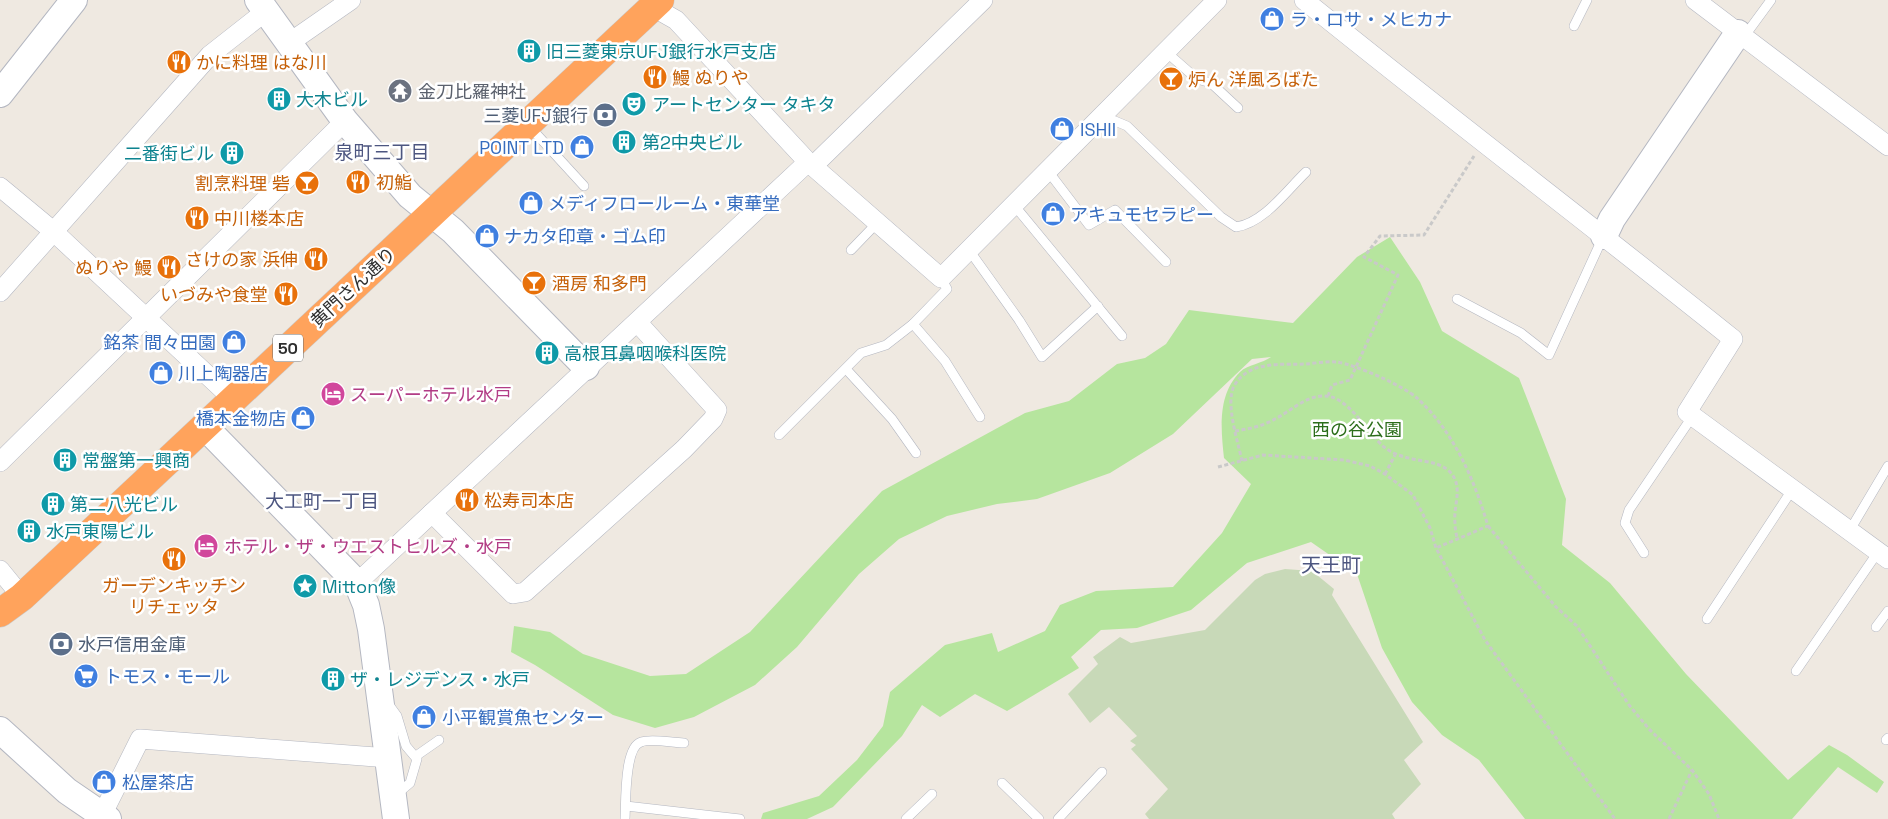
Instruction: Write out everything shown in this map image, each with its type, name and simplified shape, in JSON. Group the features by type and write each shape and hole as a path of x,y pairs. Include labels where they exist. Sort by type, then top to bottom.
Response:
{"highway":[{"name":"黄門さん通り","path":"0,613 22,597 528,125 651,2"}],"street":[{"path":"0,94 74,0"},
{"path":"288,43 351,0"},
{"path":"357,583 586,367 638,323 811,164 983,0"},
{"path":"651,2 676,20 811,164 941,278 1217,0"},
{"path":"1304,0 1482,143 1604,236 1733,339 1687,412 1883,555"},
{"path":"1695,0 1888,146"},
{"path":"0,292 210,55 262,6 345,121 410,196 458,236 586,367"},
{"path":"1604,236 1612,219 1738,33"},
{"path":"0,462 345,121"},
{"path":"0,187 53,231 233,399"},
{"path":"432,513 513,594 525,592 684,449 713,420 717,410 638,323"},
{"path":"204,426 357,583 366,605 371,629 395,808"},
{"path":"0,570 22,597"},
{"path":"0,730 67,791 104,818 140,739 389,758"}],"lane":[{"path":"1574,26 1587,0"},
{"path":"1738,33 1749,30 1771,0"},
{"path":"1165,51 1197,79 1211,84 1238,108"},
{"path":"1103,116 1127,126 1221,217 1236,227 1247,226 1265,212 1306,172"},
{"path":"528,125 584,186"},
{"path":"1048,171 1089,225 1115,210 1166,262"},
{"path":"1014,205 1122,336"},
{"path":"851,250 878,222"},
{"path":"1457,299 1521,333 1549,355 1604,236"},
{"path":"968,250 1019,320 1042,357 1098,306"},
{"path":"779,435 861,353 886,345 912,324 947,289 941,278"},
{"path":"912,324 945,361 980,417"},
{"path":"846,369 892,419 916,453"},
{"path":"1644,553 1625,523 1629,510 1692,417"},
{"path":"1850,530 1888,466"},
{"path":"1707,619 1792,490"},
{"path":"1796,671 1883,555"},
{"path":"1876,627 1888,611"},
{"path":"381,695 396,716 406,746 416,756"},
{"path":"395,808 410,783 416,756 439,740"},
{"path":"625,819 629,757 634,746 642,742 684,743"},
{"path":"1058,819 1102,772"},
{"path":"1002,783 1039,819"},
{"path":"906,819 932,794"},
{"path":"626,806 740,819"}],"path":[{"path":"1328,396 1332,385 1350,380 1398,275 1364,257 1380,236 1424,236 1482,143"},
{"path":"1242,461 1231,410 1233,387 1245,373 1266,365 1337,362 1356,368 1416,397 1455,445 1479,496 1488,526 1556,607 1577,626 1629,705 1649,729 1692,770 1709,794 1719,819"},
{"path":"1236,431 1251,429 1275,420 1302,402 1320,396 1328,396 1345,404 1371,437 1395,455 1436,463 1450,471 1457,483 1454,521 1457,538"},
{"path":"1218,467 1263,455 1327,458 1370,466 1386,474 1413,495 1430,528 1436,548 1485,640 1614,819"},
{"path":"1386,474 1395,455"},
{"path":"1436,548 1488,526"},
{"path":"1669,819 1674,812 1692,770"}],"green space":[{"name":"西の谷公園","path":"1390,237 1420,282 1442,331 1519,378 1566,499 1562,545 1610,583 1686,674 1788,780 1829,745 1847,755 1884,782 1877,793 1838,767 1792,819 1525,819 1479,760 1442,735 1412,702 1382,648 1357,574 1311,542 1247,563 1191,610 1137,628 1101,630 1071,657 1079,668 1007,711 975,694 940,717 922,705 902,736 833,807 807,819 761,819 763,813 819,796 857,760 883,726 890,692 945,645 992,633 998,652 1045,631 1060,605 1096,591 1173,587 1222,533 1251,484 1224,458 1222,413 1227,391 1240,372 1271,357 1252,359 1173,434 1110,473 1037,499 997,504 947,516 899,539 859,574 797,647 755,685 694,717 655,728 613,715 535,665 511,652 514,626 550,632 583,654 650,676 686,674 750,632 882,491 1025,413 1069,401 1117,364 1145,358 1166,344 1189,310 1293,323 1357,257"},
{"path":"1285,569 1312,571 1334,589 1332,595 1423,742 1404,760 1421,784 1392,814 1395,819 1149,819 1145,814 1168,789 1131,749 1136,745 1130,741 1137,736 1109,707 1090,723 1068,694 1098,664 1093,657 1120,637 1131,643 1205,630 1255,580 1265,574"}],"place":[{"name":"ラ・ロサ・メヒカナ","path":"1272,19"},
{"name":"旧三菱東京UFJ銀行水戸支店","path":"529,51"},
{"name":"かに料理 はな川","path":"179,62"},
{"name":"鰻 ぬりや","path":"655,77"},
{"name":"炉ん 洋風ろばた","path":"1171,79"},
{"name":"金刀比羅神社","path":"400,91"},
{"name":"大木ビル","path":"279,99"},
{"name":"アートセンター タキタ","path":"634,104"},
{"name":"三菱UFJ銀行","path":"605,115"},
{"name":"ISHII","path":"1062,129"},
{"name":"第2中央ビル","path":"624,142"},
{"name":"POINT LTD","path":"582,147"},
{"name":"二番街ビル","path":"232,153"},
{"name":"初鮨","path":"358,182"},
{"name":"割烹料理 砦","path":"307,183"},
{"name":"メディフロールーム・東華堂","path":"531,203"},
{"name":"アキュモセラピー","path":"1053,214"},
{"name":"中川楼本店","path":"197,218"},
{"name":"ナカタ印章・ゴム印","path":"487,236"},
{"name":"さけの家 浜伸","path":"316,259"},
{"name":"ぬりや 鰻","path":"169,267"},
{"name":"酒房 和多門","path":"534,283"},
{"name":"いづみや食堂","path":"286,294"},
{"name":"銘茶 間々田園","path":"234,342"},
{"name":"高根耳鼻咽喉科医院","path":"547,353"},
{"name":"川上陶器店","path":"161,373"},
{"name":"スーパーホテル水戸","path":"333,394"},
{"name":"橋本金物店","path":"303,418"},
{"name":"常盤第一興商","path":"65,460"},
{"name":"松寿司本店","path":"467,500"},
{"name":"第二八光ビル","path":"53,504"},
{"name":"水戸東陽ビル","path":"29,531"},
{"name":"ホテル・ザ・ウエストヒルズ・水戸","path":"206,546"},
{"name":"ガーデンキッチン リチェッタ","path":"174,559"},
{"name":"Mitton像","path":"305,586"},
{"name":"水戸信用金庫","path":"61,644"},
{"name":"トモス・モール","path":"86,676"},
{"name":"ザ・レジデンス・水戸","path":"333,679"},
{"name":"小平観賞魚センター","path":"424,717"},
{"name":"松屋茶店","path":"104,782"}],"district":[{"name":"泉町三丁目","path":"382,152"},
{"name":"大工町一丁目","path":"322,501"},
{"name":"天王町","path":"1331,565"}]}
